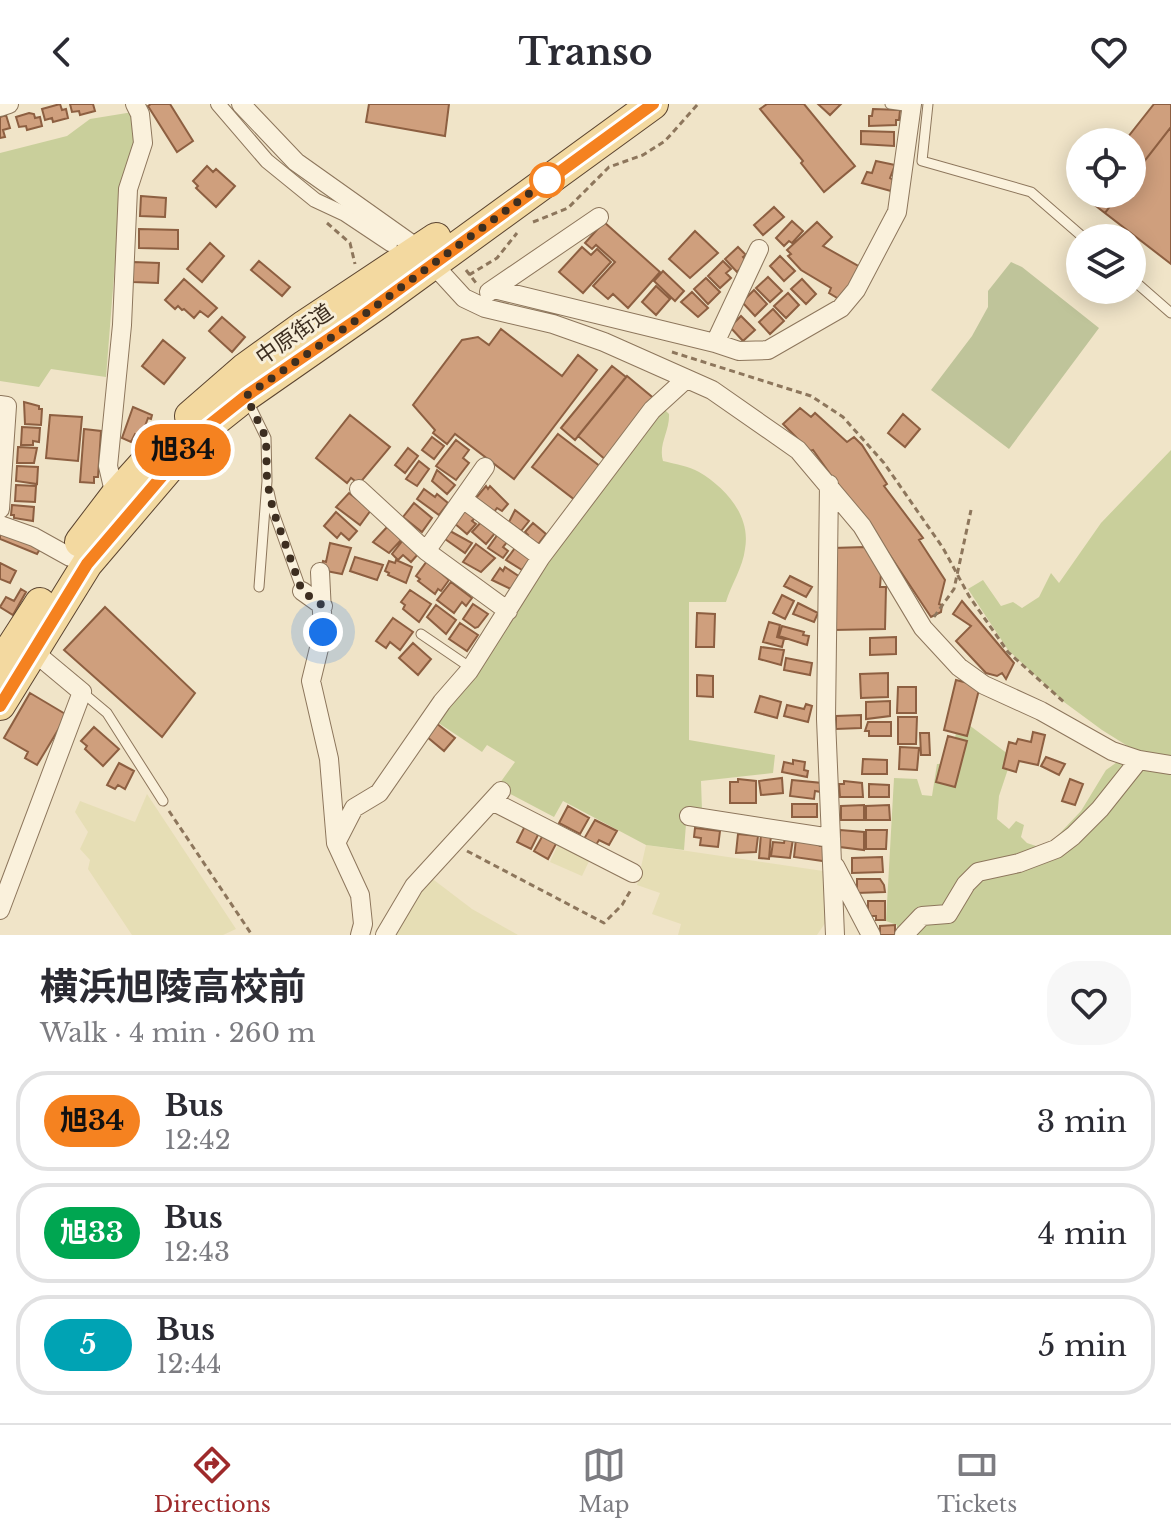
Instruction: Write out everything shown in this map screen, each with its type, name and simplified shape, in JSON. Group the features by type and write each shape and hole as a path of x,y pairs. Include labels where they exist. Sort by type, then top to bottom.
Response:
{"main road":[{"name":"中原街道","path":"17,652 151,485 197,435 419,264 619,104"},
{"name":"中原街道","path":"0,705 17,652 70,557 115,496 186,419 244,369 419,264 653,104"}],"street":[{"path":"0,107 9,104"},
{"path":"115,496 108,466 122,325 128,189 143,143 140,114 135,104"},
{"path":"218,104 267,161 291,181 315,200 345,214 419,264"},
{"path":"241,104 296,162 464,298 484,296 715,343 739,351 768,350 841,308 856,290 897,212 917,105"},
{"path":"484,296 599,217"},
{"path":"715,343 759,249"},
{"path":"484,296 485,308 553,324 604,342 712,390 798,450 829,484 862,526 923,628 959,667 984,685 1041,711 1112,751 1139,760 1171,765"},
{"path":"336,843 354,808 379,793 442,702 471,668 541,557 652,410 686,379"},
{"path":"0,405 7,406 0,509"},
{"path":"426,551 485,467"},
{"path":"829,484 826,719 834,863 831,931"},
{"path":"359,489 426,551 508,611"},
{"path":"463,499 541,557"},
{"path":"0,525 34,537 70,557"},
{"path":"320,572 323,632 311,681 329,759 336,843 360,895 363,924 360,935"},
{"path":"302,591 323,606"},
{"path":"0,910 82,692 17,652"},
{"path":"904,935 922,916 948,914 966,884 978,872 1019,863 1056,849 1100,809 1139,760"},
{"path":"385,935 414,886 496,796 633,873"},
{"path":"689,816 831,838"},
{"path":"834,863 871,935"}],"lane":[{"path":"890,104 917,105 922,161 1031,192 1068,224"},
{"path":"1146,291 1171,313"},
{"path":"246,396 266,438 267,481 259,587"},
{"path":"267,481 273,510 302,591"},
{"path":"421,634 471,668"},
{"path":"82,692 107,713 163,801"}],"path":[{"path":"530,223 568,208 609,167 643,155 665,141 698,104"},
{"path":"419,264 497,258 519,230"},
{"path":"419,264 484,296"},
{"path":"923,628 954,589 971,510"},
{"path":"163,801 252,935"},
{"path":"453,844 604,923 622,905 632,888 633,873"}],"shaded area":[{"path":"147,794 236,929 223,935 132,935 88,869 90,860 80,849 88,832 75,812 80,801 135,822"},
{"path":"560,840 592,855 582,876 550,862"},
{"path":"646,845 830,872 830,916 817,935 678,935 681,924 652,914 660,893 637,885"},
{"path":"430,877 472,909 518,935 389,935"}],"green space":[{"path":"133,112 136,147 121,187 106,377 51,369 39,387 0,381 0,153 67,136 90,119"},
{"path":"1011,262 1022,267 1099,328 1009,449 931,390 972,336 988,307 988,291"},
{"path":"664,409 669,414 662,449 663,461 695,470 718,486 740,514 746,537 742,562 726,602 689,602 689,740 775,755 773,773 701,781 702,811 687,811 684,850 646,845 563,801 554,817 497,787 515,762 487,745 482,752 434,720 543,558"},
{"path":"1171,450 1171,935 897,935 897,925 886,921 894,778 917,779 922,795 932,796 937,764 949,764 956,733 969,725 1012,757 999,796 997,819 1009,829 1016,821 1024,825 1021,837 1027,843 1045,849 1081,811 1106,770 1134,750 1064,702 1008,650 968,589 983,580 1001,606 1013,602 1022,608 1039,597 1051,573 1059,583 1101,523"}],"building":[{"path":"60,104 62,110 66,109 68,118 53,122 52,118 45,120 42,109"},
{"path":"70,104 93,104 95,111 80,115 79,111 72,112"},
{"path":"170,104 193,141 177,152 148,106"},
{"path":"369,104 449,104 445,136 366,122"},
{"path":"767,104 804,104 855,166 824,192 760,109"},
{"path":"818,104 841,104 830,115"},
{"path":"1154,104 1171,104 1171,127 1146,159 1146,128 1135,128"},
{"path":"873,109 900,110 899,120 896,120 896,125 869,126"},
{"path":"34,114 35,118 40,117 42,126 27,130 26,126 19,127 16,117"},
{"path":"6,115 10,128 3,130 5,137 0,138 0,117"},
{"path":"1171,127 1171,264 1146,245 1146,224 1119,224 1105,213 1109,208 1146,208 1146,159"},
{"path":"861,131 894,132 894,146 861,144"},
{"path":"876,161 895,165 890,178 895,181 891,191 862,183 867,172 872,173"},
{"path":"207,166 213,172 216,169 235,186 216,207 193,181"},
{"path":"141,196 166,198 165,217 140,216"},
{"path":"774,207 784,217 763,235 754,225"},
{"path":"792,221 803,231 792,243 789,241 784,246 776,238"},
{"path":"604,222 660,272 628,308 613,294 608,299 593,286 615,262 596,245 592,249 585,243"},
{"path":"817,222 832,237 823,246 860,267 839,299 829,293 831,288 801,270 788,256 791,254 787,250"},
{"path":"139,229 178,230 178,249 139,248"},
{"path":"695,231 718,253 690,278 669,259"},
{"path":"210,243 224,256 202,282 187,269"},
{"path":"582,247 591,255 597,249 611,262 583,293 559,272"},
{"path":"738,247 746,255 743,257 747,262 737,272 725,259"},
{"path":"780,256 795,271 784,281 770,266"},
{"path":"259,261 290,287 282,296 251,270"},
{"path":"723,261 731,269 726,273 731,278 720,288 708,276"},
{"path":"133,262 159,263 158,283 133,282"},
{"path":"663,271 684,291 675,301 654,281"},
{"path":"768,277 782,291 770,302 756,288"},
{"path":"706,278 720,292 708,304 694,289"},
{"path":"184,279 217,308 208,317 200,311 194,318 165,300"},
{"path":"802,279 816,294 806,304 791,289"},
{"path":"656,286 670,299 656,315 642,302"},
{"path":"754,290 767,304 755,316 742,302"},
{"path":"692,292 708,308 698,317 681,302"},
{"path":"788,293 799,305 786,318 774,306"},
{"path":"773,309 784,321 770,334 759,322"},
{"path":"741,316 755,330 743,341 730,327"},
{"path":"222,317 245,337 232,352 209,331"},
{"path":"501,329 562,376 578,355 597,370 514,479 455,434 447,444 433,433 435,430 413,405 462,340 478,337 489,345"},
{"path":"163,340 185,358 164,384 142,366"},
{"path":"612,366 626,377 575,440 561,428"},
{"path":"627,376 657,401 607,461 578,436"},
{"path":"24,402 42,409 41,425 25,424"},
{"path":"133,407 152,415 141,437 135,434 131,442 122,438"},
{"path":"800,408 811,417 815,413 847,442 854,437 862,445 887,484 884,486 923,538 919,540 945,580 939,604 942,605 941,612 931,617 867,521 864,522 813,450 810,451 783,424"},
{"path":"903,414 920,429 905,447 888,433"},
{"path":"50,415 82,417 78,461 46,458"},
{"path":"350,415 390,447 359,484 351,478 347,483 316,458"},
{"path":"22,427 40,428 39,442 21,445"},
{"path":"84,429 101,431 98,477 94,477 94,483 80,482"},
{"path":"558,434 601,467 575,500 532,467"},
{"path":"432,437 444,446 434,459 422,450"},
{"path":"456,440 469,450 463,458 469,463 456,480 436,466"},
{"path":"18,447 37,448 34,463 17,463"},
{"path":"408,448 418,456 405,473 395,465"},
{"path":"419,461 429,469 417,486 406,479"},
{"path":"17,466 38,467 37,484 16,481"},
{"path":"437,470 455,485 447,494 432,481"},
{"path":"16,485 36,486 35,502 15,501"},
{"path":"486,486 488,489 490,486 508,504 502,511 497,508 494,512 476,498"},
{"path":"424,489 448,503 439,515 417,499"},
{"path":"349,493 371,510 360,525 336,507"},
{"path":"414,503 432,518 422,532 403,517"},
{"path":"12,505 34,507 33,521 14,518 11,515"},
{"path":"466,509 476,517 472,521 476,524 467,534 454,523"},
{"path":"515,510 529,521 521,531 509,522"},
{"path":"336,512 357,531 349,540 341,533 337,538 324,526"},
{"path":"482,521 496,532 486,544 472,532"},
{"path":"533,523 546,534 536,547 525,538 528,535 525,532"},
{"path":"388,526 402,539 389,553 373,542"},
{"path":"450,531 472,543 465,553 445,539"},
{"path":"0,533 40,549 37,554 0,539"},
{"path":"498,534 508,541 503,547 508,551 503,558 488,548"},
{"path":"404,539 419,553 411,562 403,555 398,560 392,554"},
{"path":"330,543 351,548 342,574 321,570"},
{"path":"476,544 495,558 481,572 463,562"},
{"path":"865,547 881,573 880,587 886,587 885,629 833,630 833,548"},
{"path":"515,548 530,559 522,570 506,560"},
{"path":"355,557 383,565 377,580 350,571"},
{"path":"396,560 412,567 406,583 385,571 389,561 395,563"},
{"path":"427,561 449,580 435,594 416,576"},
{"path":"0,563 16,571 10,583 0,579"},
{"path":"505,567 520,577 511,589 492,580 500,568 503,571"},
{"path":"790,576 812,587 806,597 784,586"},
{"path":"451,582 472,598 466,606 462,602 454,613 437,600"},
{"path":"21,589 26,592 13,615 0,607 6,597 14,601"},
{"path":"410,590 431,604 419,622 403,609 405,605 401,602"},
{"path":"782,595 794,601 785,619 773,613"},
{"path":"962,601 1014,663 1006,679 1002,673 997,676 986,673 956,641 971,626 953,614"},
{"path":"798,603 818,613 814,622 793,614"},
{"path":"473,604 488,614 475,628 463,619"},
{"path":"436,605 456,620 446,634 427,617"},
{"path":"105,607 195,693 162,737 64,650"},
{"path":"697,613 715,614 714,647 696,647"},
{"path":"393,618 413,632 400,650 390,642 386,648 376,641"},
{"path":"769,622 780,625 777,637 784,639 782,647 763,642"},
{"path":"460,623 478,635 467,651 449,639"},
{"path":"782,626 804,632 803,635 809,636 807,645 779,636"},
{"path":"896,637 896,654 870,655 870,638"},
{"path":"413,643 431,659 418,675 399,658"},
{"path":"761,647 784,650 781,665 759,659"},
{"path":"786,658 812,663 810,675 784,670"},
{"path":"888,673 888,697 861,698 860,674"},
{"path":"697,675 713,676 713,697 697,696"},
{"path":"956,680 980,686 967,736 944,730"},
{"path":"898,687 916,687 916,713 897,713"},
{"path":"30,693 67,715 37,765 25,758 28,752 4,738"},
{"path":"760,696 781,702 777,718 755,712"},
{"path":"890,701 890,716 866,719 866,702"},
{"path":"806,704 812,706 808,722 784,716 787,705 804,709"},
{"path":"861,715 861,728 836,729 836,716"},
{"path":"898,717 917,717 916,744 898,744"},
{"path":"868,722 891,722 891,736 869,736 869,731 865,731"},
{"path":"436,723 455,738 444,751 426,736"},
{"path":"94,727 119,749 103,766 81,741"},
{"path":"1033,732 1045,735 1038,765 1019,761 1016,772 1003,768 1009,742 1016,744 1018,739 1031,742"},
{"path":"920,733 929,733 930,755 921,755"},
{"path":"948,736 967,741 955,787 936,782"},
{"path":"900,747 919,748 917,770 899,769"},
{"path":"1046,757 1065,764 1059,775 1041,766"},
{"path":"863,759 887,760 887,774 862,774"},
{"path":"793,760 805,762 807,777 782,772 784,762 793,764"},
{"path":"119,763 134,771 125,789 107,785"},
{"path":"782,778 783,793 761,795 759,781"},
{"path":"738,779 756,781 756,803 730,803 730,782 738,782"},
{"path":"1070,779 1083,784 1075,805 1062,801"},
{"path":"792,780 822,783 821,792 815,791 814,799 790,796"},
{"path":"844,781 862,783 863,797 840,797 839,784 844,784"},
{"path":"869,784 889,785 889,797 869,797"},
{"path":"792,804 817,804 817,817 792,817"},
{"path":"864,805 864,820 841,820 841,806"},
{"path":"889,805 890,820 866,820 866,806"},
{"path":"568,806 589,818 580,834 559,823"},
{"path":"595,820 617,831 609,845 599,840 596,845 584,839"},
{"path":"525,826 539,833 531,849 517,842"},
{"path":"695,828 720,831 718,847 700,845 701,838 694,837"},
{"path":"840,830 864,832 864,850 840,847"},
{"path":"866,830 887,830 886,849 866,849"},
{"path":"738,834 758,836 756,852 736,853"},
{"path":"761,834 771,835 769,859 759,858"},
{"path":"543,835 557,842 548,859 534,851"},
{"path":"785,838 793,839 790,858 771,856 773,842 784,843"},
{"path":"796,839 821,843 820,846 824,846 823,861 794,857"},
{"path":"882,857 883,872 852,873 852,858"},
{"path":"857,879 880,879 885,892 857,893"},
{"path":"868,901 885,901 885,920 868,916"},
{"path":"895,925 895,935 880,935 880,926"}],"bus line":[{"name":"旭34","path":"0,706 87,564 151,485 197,435 246,396 358,319 653,104"}],"route":[{"path":"323,632 323,606 302,591 273,510 267,481 266,438 246,396 358,319 553,176 547,180"}]}
